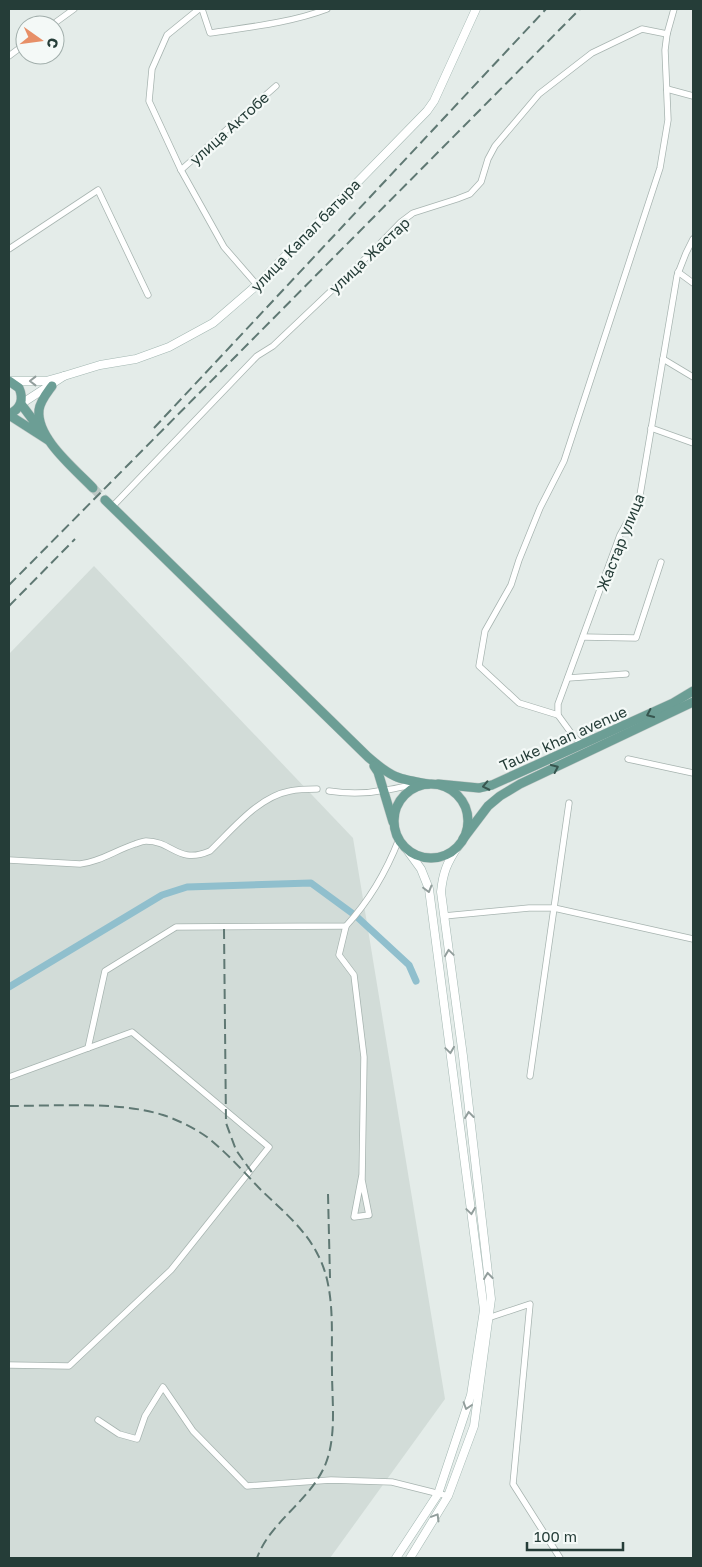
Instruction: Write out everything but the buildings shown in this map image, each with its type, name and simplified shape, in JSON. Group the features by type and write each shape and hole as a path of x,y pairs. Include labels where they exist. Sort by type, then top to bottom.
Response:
{"main road":[{"name":"улица Капал батыра","path":"9,381 46,381 100,365 136,359 169,348 213,323 257,285 427,111 434,101 476,9"},
{"name":"улица Капал батыра","path":"21,404 52,386 64,376"},
{"path":"9,381 18,388 21,393 21,404 48,440 93,488"},
{"path":"48,440 42,426 39,410 43,399 52,386"},
{"path":"21,404 9,415 48,440"},
{"path":"9,423 30,428"},
{"path":"105,500 368,757 378,772 399,839 421,869 429,889 484,1310 471,1395 438,1494 396,1558"},
{"name":"Tauke khan avenue","path":"368,757 384,771 399,779 429,784 479,788 492,785 583,745 672,703 693,691"},
{"name":"Tauke khan avenue","path":"461,843 488,806 500,796 520,784 693,702"},
{"path":"516,774 520,784"},
{"path":"395,828 394,816 398,804 406,794 429,784 451,789 461,799 467,812 468,826 461,843 447,864 442,878 441,892 463,1056 490,1299 474,1426 448,1496 410,1558"},
{"path":"405,847 417,855 432,858 446,855 461,843"}],"street":[{"path":"200,9 210,34 267,24 327,9"},
{"name":"улица Актобе","path":"200,9 167,35 152,69 150,101 182,170 224,247 257,285"},
{"path":"583,745 574,737 558,716 519,703 479,666 485,631 511,585 540,508 564,461 660,168 668,120 665,50 674,9"},
{"name":"улица Жастар","path":"112,507 257,356 273,346 401,222 413,213 470,194 480,182 495,146 539,94 592,53 634,33 642,30 667,34"},
{"name":"улица Актобе","path":"182,170 276,86"},
{"path":"667,89 693,96"},
{"path":"9,249 98,190 148,296"},
{"name":"Жастар улица","path":"558,716 558,704 620,535 639,501 678,272 693,239"},
{"path":"678,272 693,283"},
{"path":"663,359 693,377"},
{"path":"651,428 693,443"},
{"path":"583,637 636,638 661,562"},
{"path":"568,678 626,674"},
{"path":"628,759 693,773"},
{"path":"329,791 348,794 384,791 408,785 429,784"},
{"path":"9,860 90,863 146,840 188,856 201,855 210,851 258,806 276,795 289,791 317,789"},
{"path":"530,1076 568,803"},
{"path":"362,1175 354,1217 368,1216 362,1175 364,1057 354,975 339,955 346,926 356,916 388,866 399,839"},
{"path":"444,916 529,908 554,908 693,939"},
{"path":"88,1048 105,971 176,927 346,926"},
{"path":"9,1077 132,1032 269,1147 171,1270 69,1366 9,1365"},
{"path":"488,1318 530,1304 513,1484 560,1558"},
{"path":"98,1420 119,1434 137,1439 145,1416 163,1387 193,1431 247,1486 331,1480 392,1482 448,1496"}],"shaded area":[{"path":"94,566 353,838 445,1399 330,1558 9,1558 9,654"}],"waterway":[{"path":"9,987 162,895 187,887 311,883 356,916 409,965 416,981"}],"tunnel":[{"path":"93,488 105,500"}],"railway":[{"path":"154,428 546,9"},
{"path":"9,585 580,9"},
{"path":"9,606 75,539"},
{"path":"224,929 226,1123 236,1150 253,1174"},
{"path":"9,1106 87,1105 127,1108 163,1115 186,1124 207,1137 285,1212 307,1237 318,1255 328,1282 331,1312 333,1414 332,1436 328,1457 314,1485 272,1532 257,1558"},
{"path":"328,1194 330,1278"}]}
